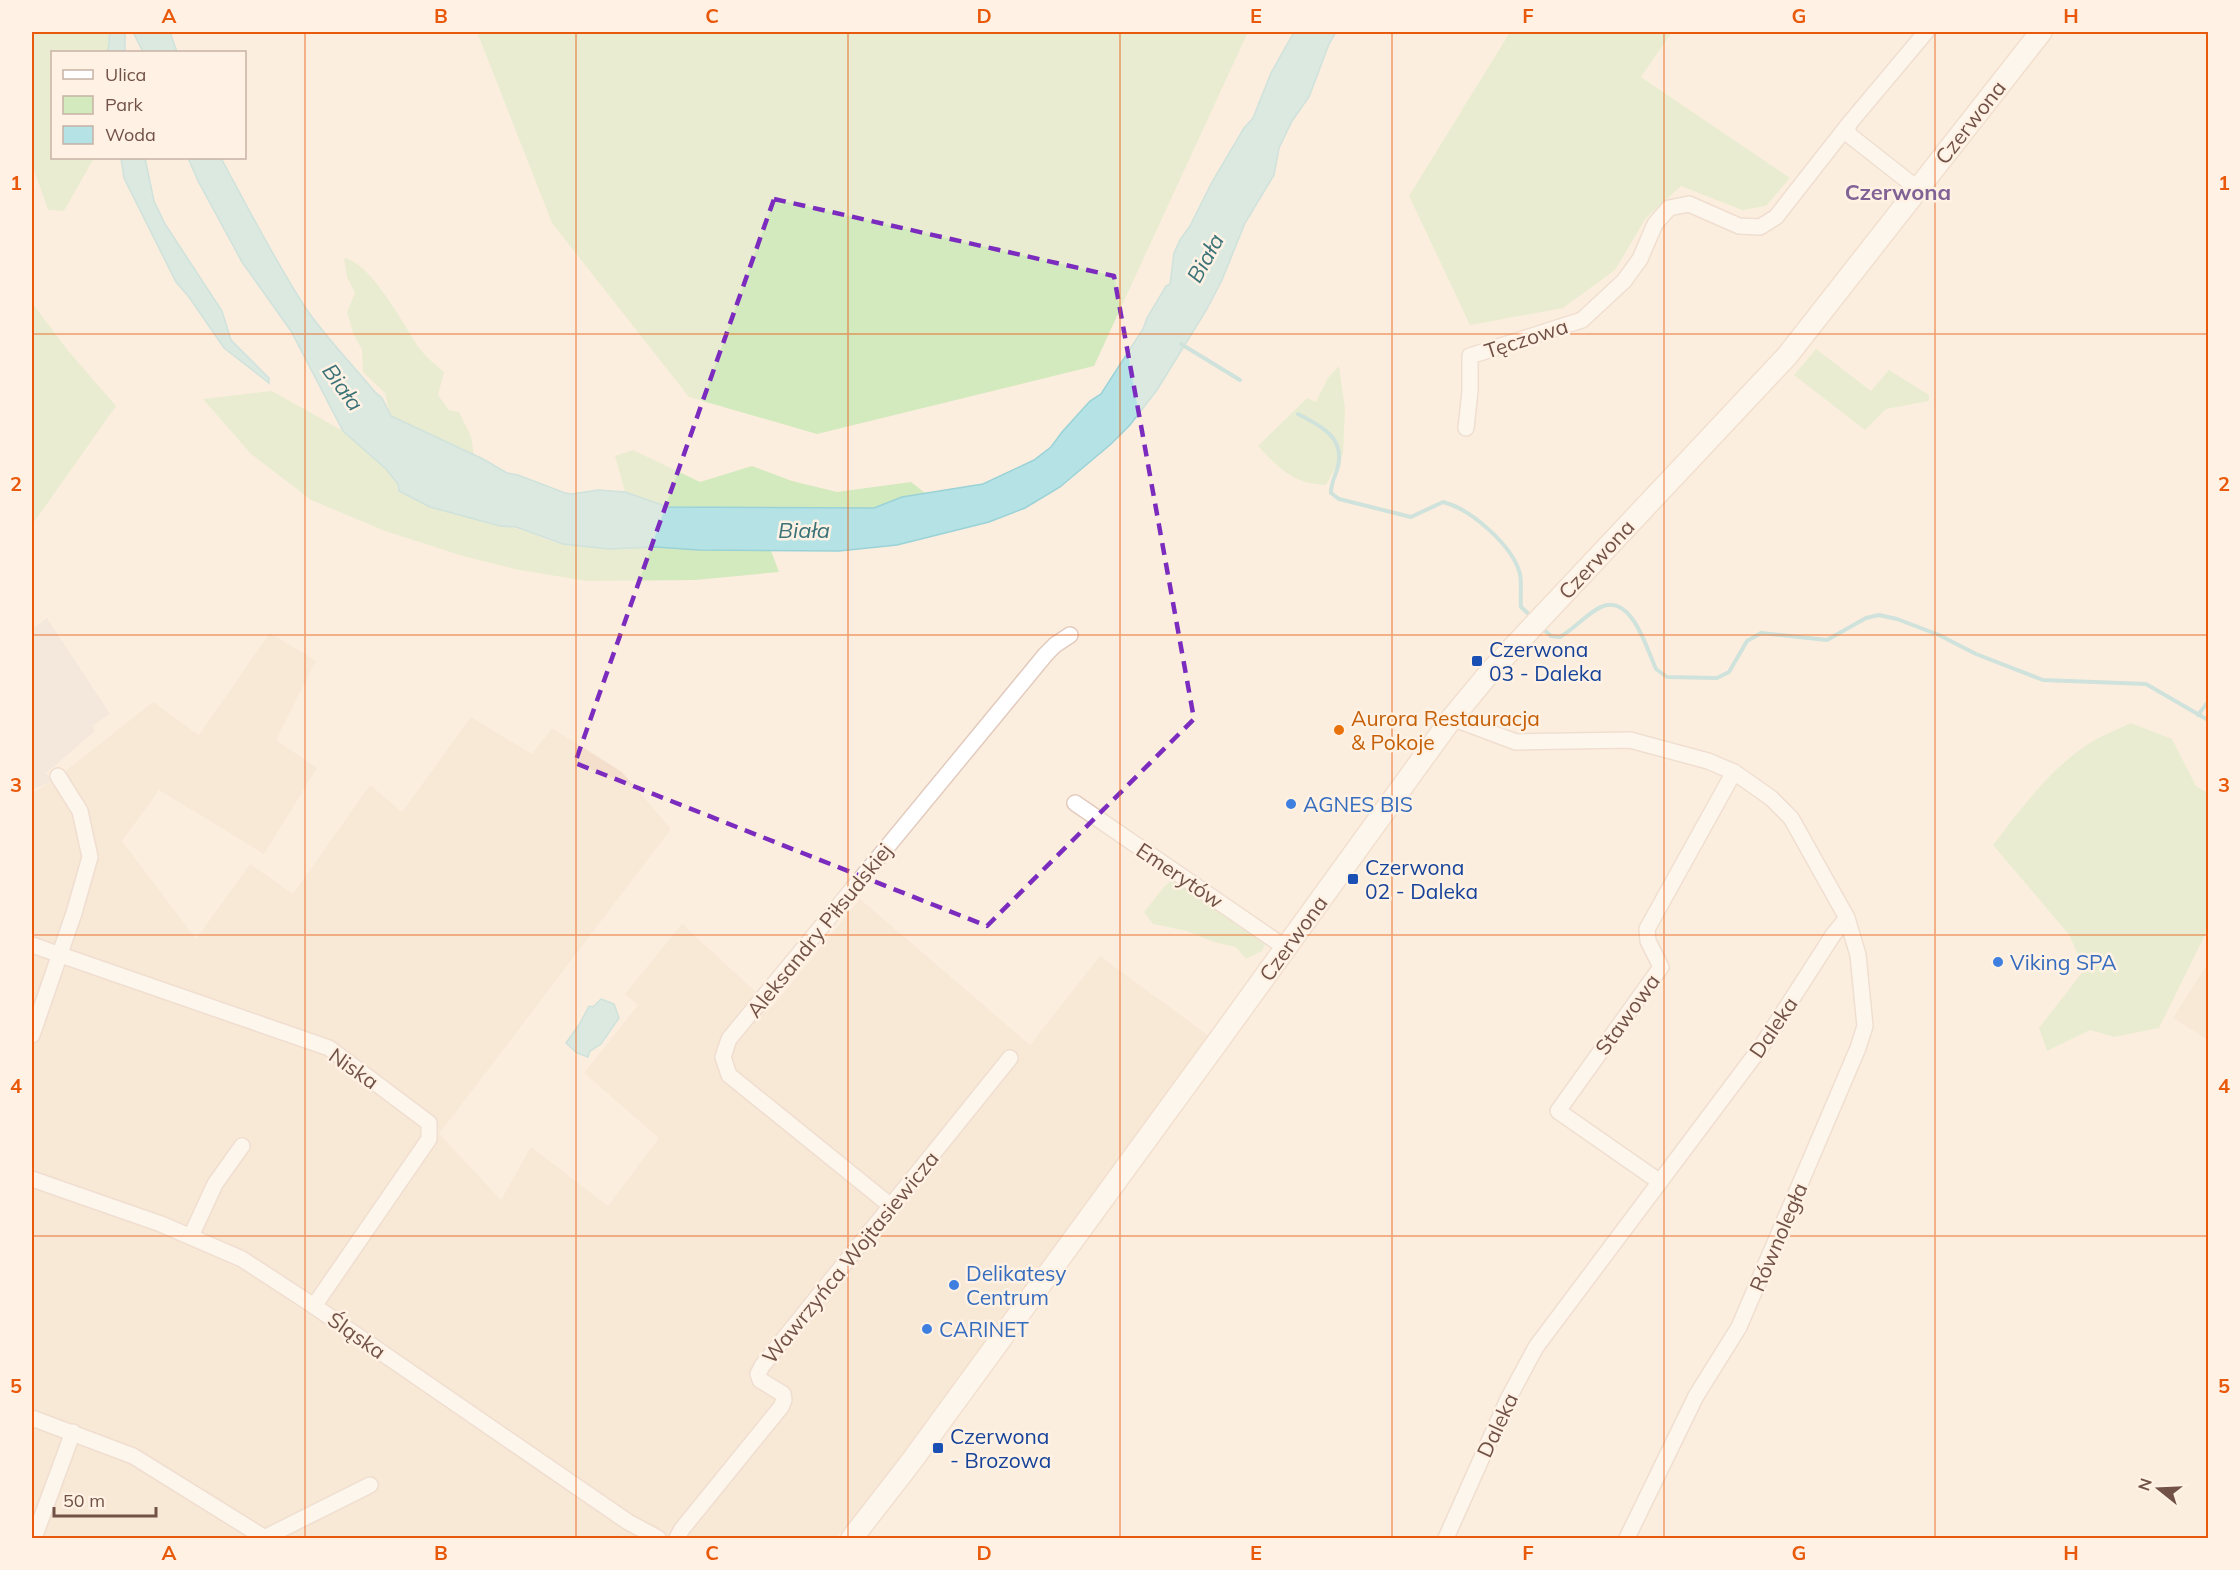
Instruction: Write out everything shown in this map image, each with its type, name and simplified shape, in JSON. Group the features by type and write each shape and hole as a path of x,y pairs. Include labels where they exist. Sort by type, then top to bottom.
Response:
{"main road":[{"name":"Czerwona","path":"852,1539 911,1462 1452,718 1521,638 1787,356 2041,32"}],"street":[{"path":"1918,189 1848,134 1848,125 1926,32"},
{"name":"Tęczowa","path":"1466,428 1470,392 1470,356 1582,320 1624,281 1640,259 1655,224 1669,208 1689,204 1739,226 1760,226 1776,217 1848,125"},
{"name":"Aleksandry Piłsudskiej","path":"891,1206 729,1075 723,1057 729,1039 1046,654 1070,635"},
{"path":"1452,718 1516,742 1630,740 1708,761 1734,771 1771,798 1791,818 1847,918"},
{"name":"Stawowa","path":"1660,1182 1558,1111 1661,967 1648,941 1647,929 1734,771"},
{"path":"32,1035 90,857 80,811 58,776"},
{"name":"Emerytów","path":"1075,803 1286,948"},
{"name":"Daleka","path":"1446,1539 1508,1399 1536,1347 1761,1047 1847,918"},
{"name":"Równoległa","path":"1627,1539 1696,1396 1739,1327 1858,1048 1865,1026 1858,955 1847,918"},
{"name":"Niska","path":"32,945 329,1048 429,1123 429,1139 314,1306"},
{"name":"Wawrzyńca Wojtasiewicza","path":"677,1539 682,1529 781,1407 784,1400 783,1394 760,1380 758,1374 762,1366 1010,1058"},
{"path":"191,1236 215,1184 242,1146"},
{"name":"Śląska","path":"32,1179 161,1224 242,1258 603,1505 658,1539"},
{"path":"32,1418 133,1456 264,1538 370,1485"},
{"path":"34,1539 73,1432"},
{"path":"280,1539 340,1509"}],"highlighted area":[{"path":"774,199 1114,276 1194,719 987,926 575,763"}],"shaded area":[{"path":"47,618 110,714 92,726 95,731 46,773 53,781 32,790 32,629"},
{"path":"270,633 316,661 276,740 317,768 264,854 159,790 122,841 196,939 250,864 293,894 370,785 402,812 471,717 532,754 552,728 622,772 671,829 439,1134 501,1200 531,1147 608,1206 659,1138 584,1073 638,1005 625,994 682,924 772,1007 860,899 1030,1045 1100,956 1209,1036 849,1527 835,1538 32,1538 32,793 53,781 153,702 199,735"},
{"path":"2208,963 2208,1040 2173,1018"}],"green space":[{"path":"32,32 110,32 108,51 51,51 51,159 93,159 64,211 48,210 32,164"},
{"path":"477,32 1248,32 1094,366 817,434 689,397 552,223"},
{"path":"1510,32 1672,32 1641,77 1790,178 1766,206 1742,210 1681,186 1646,218 1615,270 1563,308 1470,325 1409,196"},
{"path":"344,258 354,262 376,283 420,349 444,372 438,395 449,410 459,412 471,436 474,456 390,416 385,393 363,372 362,350 353,333 347,312 355,293 347,277"},
{"path":"32,303 70,353 116,406 32,525"},
{"path":"1816,349 1871,391 1889,370 1929,395 1929,401 1886,409 1865,430 1794,375"},
{"path":"1339,366 1345,409 1343,454 1326,485 1314,484 1288,474 1258,446 1307,398 1316,402 1328,378"},
{"path":"272,391 343,431 386,469 398,484 500,526 577,546 771,551 779,572 695,580 587,581 519,570 463,556 385,531 311,500 251,454 203,399"},
{"path":"633,450 700,482 752,466 792,481 837,492 911,482 925,493 902,497 874,508 668,507 625,492 615,456"},
{"path":"2131,723 2172,739 2196,786 2208,793 2208,929 2159,1028 2114,1037 2090,1030 2047,1051 2039,1028 2084,970 2070,936 1993,845 2015,816 2064,762 2093,741"},
{"path":"1178,874 1268,937 1262,951 1246,959 1236,947 1214,942 1187,931 1153,924 1144,912"}],"water":[{"path":"110,32 127,32 125,33 125,51 108,51"},
{"path":"133,32 170,32 177,51 142,51"},
{"name":"Biała","path":"1294,32 1336,32 1329,44 1309,97 1292,121 1279,148 1274,175 1245,223 1222,280 1207,309 1157,390 1130,425 1060,487 1025,508 989,522 897,545 839,551 699,550 655,547 609,549 563,544 516,527 500,526 430,507 399,491 398,484 386,469 343,431 291,331 242,262 188,159 222,159 305,307 330,340 382,398 391,416 483,459 507,473 565,493 598,490 625,492 668,507 874,508 902,497 983,484 1034,460 1051,447 1090,401 1101,394 1143,329 1166,286 1170,284 1174,253 1180,240 1244,128 1253,118 1271,73"},
{"path":"121,159 145,159 154,201 165,224 222,311 231,340 269,378 269,383 224,348 176,282 124,178"},
{"path":"601,999 614,1004 619,1018 601,1044 590,1051 588,1057 577,1053 566,1043 589,1006 593,1007"}],"waterway":[{"path":"1181,344 1240,380"},
{"path":"1298,414 1324,429 1335,442 1339,459 1331,493 1339,499 1411,517 1443,502 1466,512 1500,541 1516,563 1521,582 1521,607 1533,618"},
{"path":"1542,628 1551,636 1560,637 1597,609 1612,605 1630,615 1643,637 1656,669 1667,677 1717,678 1729,672 1747,641 1761,633 1827,640 1866,618 1879,615 1897,619 1939,635 1976,654 2043,680 2146,684 2208,720"},
{"path":"2198,715 2208,702"}],"place":[{"name":"Czerwona 03 - Daleka","path":"1477,661"},
{"name":"Aurora Restauracja & Pokoje","path":"1339,730"},
{"name":"AGNES BIS","path":"1291,804"},
{"name":"Czerwona 02 - Daleka","path":"1353,879"},
{"name":"Viking SPA","path":"1998,962"},
{"name":"Delikatesy Centrum","path":"954,1285"},
{"name":"CARINET","path":"927,1329"},
{"name":"Czerwona - Brozowa","path":"938,1448"}],"district":[{"name":"Czerwona","path":"1898,192"}]}
